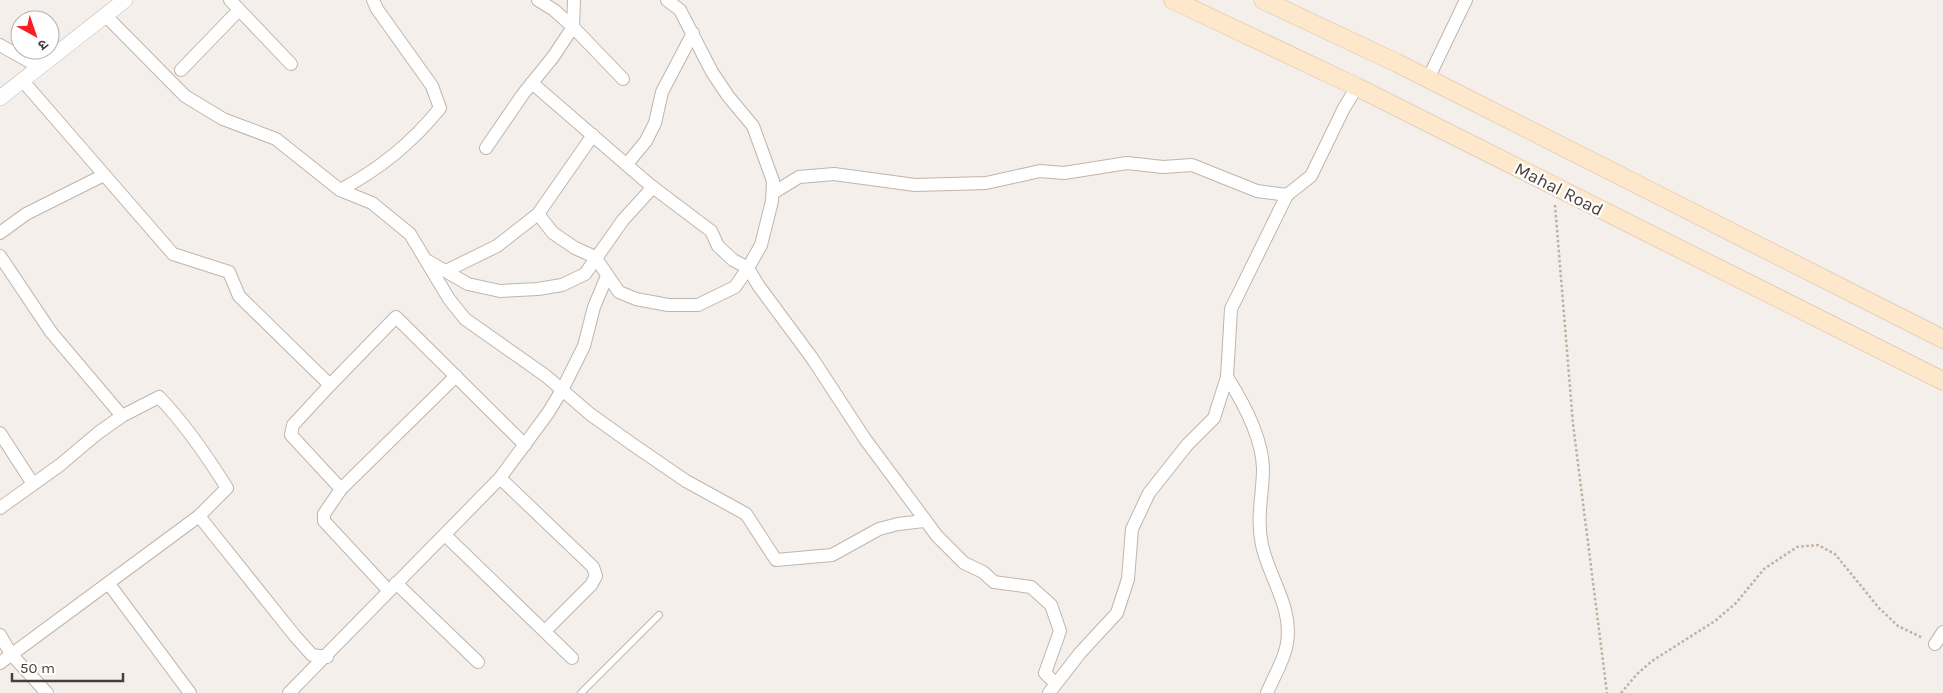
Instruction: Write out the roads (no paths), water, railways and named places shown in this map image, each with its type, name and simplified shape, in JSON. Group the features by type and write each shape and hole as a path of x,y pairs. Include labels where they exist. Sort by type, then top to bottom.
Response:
{"main road":[{"name":"Mahal Road","path":"1173,0 1357,87 1943,381"},
{"path":"1263,0 1428,79 1943,339"}],"street":[{"path":"0,98 125,0"},
{"path":"230,0 291,64"},
{"path":"340,190 363,178 403,149 440,108 432,86 377,9 373,0"},
{"path":"538,0 554,10 573,27 624,79"},
{"path":"486,148 573,27 574,0"},
{"path":"538,214 553,233 575,248 595,257 619,292 636,299 668,305 698,305 734,287 748,268 761,245 774,181 753,126 728,96 712,72 694,33 680,10 667,0"},
{"path":"1428,79 1466,0"},
{"path":"181,70 239,10"},
{"path":"106,15 185,96 223,119 276,139 340,190 372,203 410,234 449,299 465,319 546,376 590,414 686,481 746,514 776,560 832,555 880,529 898,524 924,521"},
{"path":"627,164 646,141 655,122 662,92 694,33"},
{"path":"0,46 39,67"},
{"path":"22,80 173,254 229,272 239,296 330,386"},
{"path":"532,83 653,187 711,231 723,251 733,260 748,268 758,285 812,358 865,439 924,521 964,562 983,572 994,582 1031,587 1051,605 1060,631 1045,674 1052,688 1117,613 1128,579 1132,529 1149,493 1187,446 1214,418 1227,376 1231,308 1287,195 1311,176 1344,108 1357,87"},
{"path":"446,271 497,246 538,214 593,135"},
{"path":"773,193 799,177 834,174 915,185 976,184 1040,172 1064,173 1127,163 1163,167 1192,166 1257,191 1287,195"},
{"path":"0,233 26,214 104,175"},
{"path":"426,260 468,284 492,289 538,289 562,285 585,274 595,257 623,220 653,187"},
{"path":"0,256 51,332 122,416"},
{"path":"289,693 327,657 392,586 500,478 525,446 562,390 584,346 594,307 607,276"},
{"path":"341,489 290,435 293,425 396,318 525,446"},
{"path":"456,376 341,489 324,514 324,521 392,586 478,662"},
{"path":"1227,376 1243,402 1256,435 1263,467 1259,504 1261,538 1266,561 1285,604 1287,644 1267,693"},
{"path":"0,508 122,416 159,396 210,460 227,488 199,516 0,663"},
{"path":"0,433 33,484"},
{"path":"500,478 593,567 596,576 591,585 545,631"},
{"path":"199,516 294,636 312,655 327,657"},
{"path":"445,535 572,658"},
{"path":"109,584 190,693"},
{"path":"1935,644 1943,632"},
{"path":"0,635 11,654 47,693"}],"lane":[{"path":"581,693 659,615"}]}
